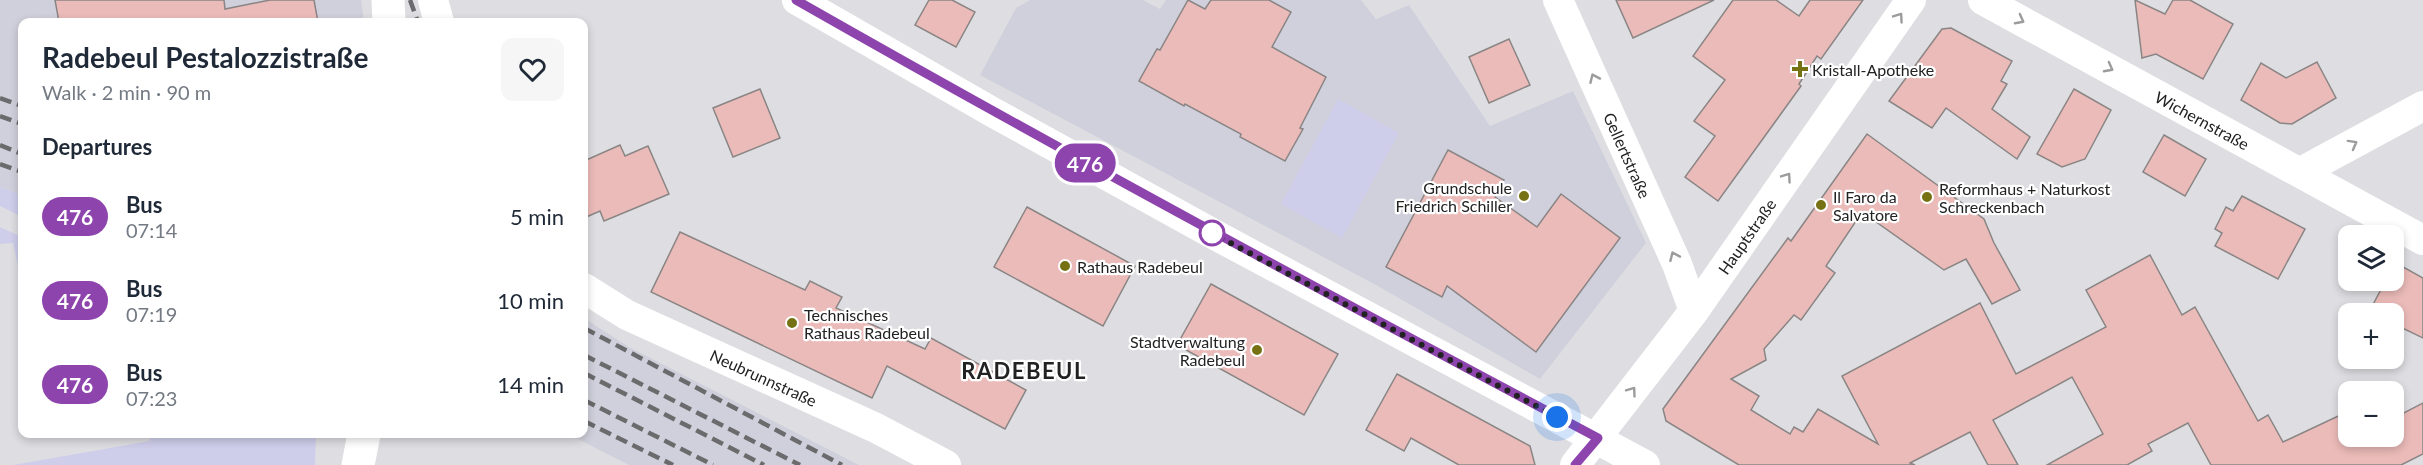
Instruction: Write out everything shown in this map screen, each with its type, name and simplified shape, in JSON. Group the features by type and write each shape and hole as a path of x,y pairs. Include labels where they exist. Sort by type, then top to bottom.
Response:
{"street":[{"path":"388,0 389,18"},
{"path":"433,0 438,18"},
{"path":"796,0 1217,236 1646,465"},
{"name":"Gellertstraße","path":"1558,0 1677,264 1694,311"},
{"name":"Hauptstraße","path":"1575,465 1694,311 1911,0"},
{"name":"Wichernstraße","path":"1983,0 2423,240"},
{"path":"2301,172 2423,105"},
{"name":"Neubrunnstraße","path":"588,291 627,315 876,428 946,465"},
{"path":"341,438 344,465"},
{"path":"358,465 363,438"}],"shaded area":[{"path":"0,0 361,0 363,18 18,18 18,194 0,187"},
{"path":"1030,0 1143,0 1160,9 1166,0 1361,0 1376,19 1409,5 1490,126 1573,91 1646,243 1540,379 1376,285 980,75 1016,8"},
{"path":"1338,99 1399,133 1342,238 1281,204"},
{"path":"0,187 18,194 18,215 0,206"},
{"path":"0,227 18,235 18,266 13,243 0,244"},
{"path":"588,321 629,347 859,465 629,465 576,438 588,438"},
{"path":"150,438 316,438 315,465 13,465 150,441"}],"building":[{"path":"55,0 224,0 225,9 270,0 314,0 317,18 58,18"},
{"path":"929,0 952,0 975,12 956,47 915,25"},
{"path":"1188,0 1205,9 1211,0 1269,0 1291,12 1272,47 1326,77 1300,128 1303,129 1285,161 1240,137 1241,134 1139,81 1157,49 1160,50"},
{"path":"1616,0 1714,0 1633,38"},
{"path":"1733,0 1776,0 1799,16 1810,0 1863,0 1821,59 1817,56 1799,84 1801,86 1718,201 1685,177 1715,136 1694,121 1725,80 1693,56"},
{"path":"2135,0 2165,14 2173,0 2190,0 2233,24 2203,79 2156,54 2142,58"},
{"path":"1951,28 2012,61 2001,81 2007,84 1992,109 2030,137 2017,159 1946,108 1932,128 1889,101 1942,29"},
{"path":"1509,39 1530,85 1489,103 1469,57"},
{"path":"2317,62 2336,98 2292,124 2280,123 2241,100 2261,63 2286,78"},
{"path":"760,89 780,138 733,157 713,108"},
{"path":"2074,89 2111,110 2085,159 2062,167 2037,154"},
{"path":"1867,134 1984,219 1994,243 2020,290 1992,304 1966,259 1944,270 1862,212 1826,266 1835,273 1801,320 1794,315 1764,349 1766,360 1731,379 1759,396 1751,410 1790,434 1794,427 1803,432 1818,409 1878,444 1842,376 1980,303 2016,374 2106,327 2086,290 2150,255 2182,315 2195,307 2258,421 2268,415 2283,442 2338,416 2338,447 2404,447 2404,413 2423,403 2423,454 2401,465 2211,465 2188,423 2148,444 2152,451 2127,465 2047,465 2103,434 2072,377 1993,420 2018,465 1988,465 1970,432 1910,463 1915,465 1739,465 1666,421 1663,409 1788,238 1791,241"},
{"path":"2164,135 2206,159 2185,196 2143,172"},
{"path":"620,145 625,156 648,146 669,194 604,221 600,211 588,216 588,159"},
{"path":"1448,150 1504,180 1495,197 1537,227 1561,194 1620,238 1536,352 1447,286 1442,297 1386,267"},
{"path":"2242,196 2305,229 2278,279 2215,246 2222,233 2215,229 2226,207 2233,211"},
{"name":"Rathaus Radebeul","path":"1027,207 1135,266 1103,326 994,267"},
{"name":"Technisches Rathaus Radebeul","path":"680,232 805,290 810,281 842,297 836,308 925,349 931,338 1026,390 1005,429 887,366 872,398 651,292"},
{"path":"2404,267 2423,278 2423,338 2404,329 2404,303 2374,303 2380,291 2404,291"},
{"name":"Stadtverwaltung Radebeul","path":"1211,284 1338,354 1304,415 1177,345"},
{"path":"1397,374 1530,446 1535,465 1459,465 1411,438 1404,451 1366,430"}],"railway":[{"path":"410,0 417,18"},
{"path":"0,98 18,105"},
{"path":"0,116 18,123"},
{"path":"0,145 18,152"},
{"path":"0,164 18,171"},
{"path":"588,330 842,465"},
{"path":"588,357 800,465"},
{"path":"588,375 764,465"},
{"path":"588,402 713,465"},
{"path":"588,423 673,465"}],"bus line":[{"name":"476","path":"796,0 1217,236 1598,438 1575,465"}],"place":[{"name":"Kristall-Apotheke","path":"1800,69"},
{"name":"Grundschule Friedrich Schiller","path":"1524,196"},
{"name":"Reformhaus + Naturkost Schreckenbach","path":"1927,197"},
{"name":"Il Faro da Salvatore","path":"1821,205"},
{"name":"Rathaus Radebeul","path":"1065,266"},
{"name":"Technisches Rathaus Radebeul","path":"792,323"},
{"name":"Stadtverwaltung Radebeul","path":"1257,350"}],"district":[{"name":"RADEBEUL","path":"1024,370"}],"route":[{"path":"1212,233 1557,417"}]}
